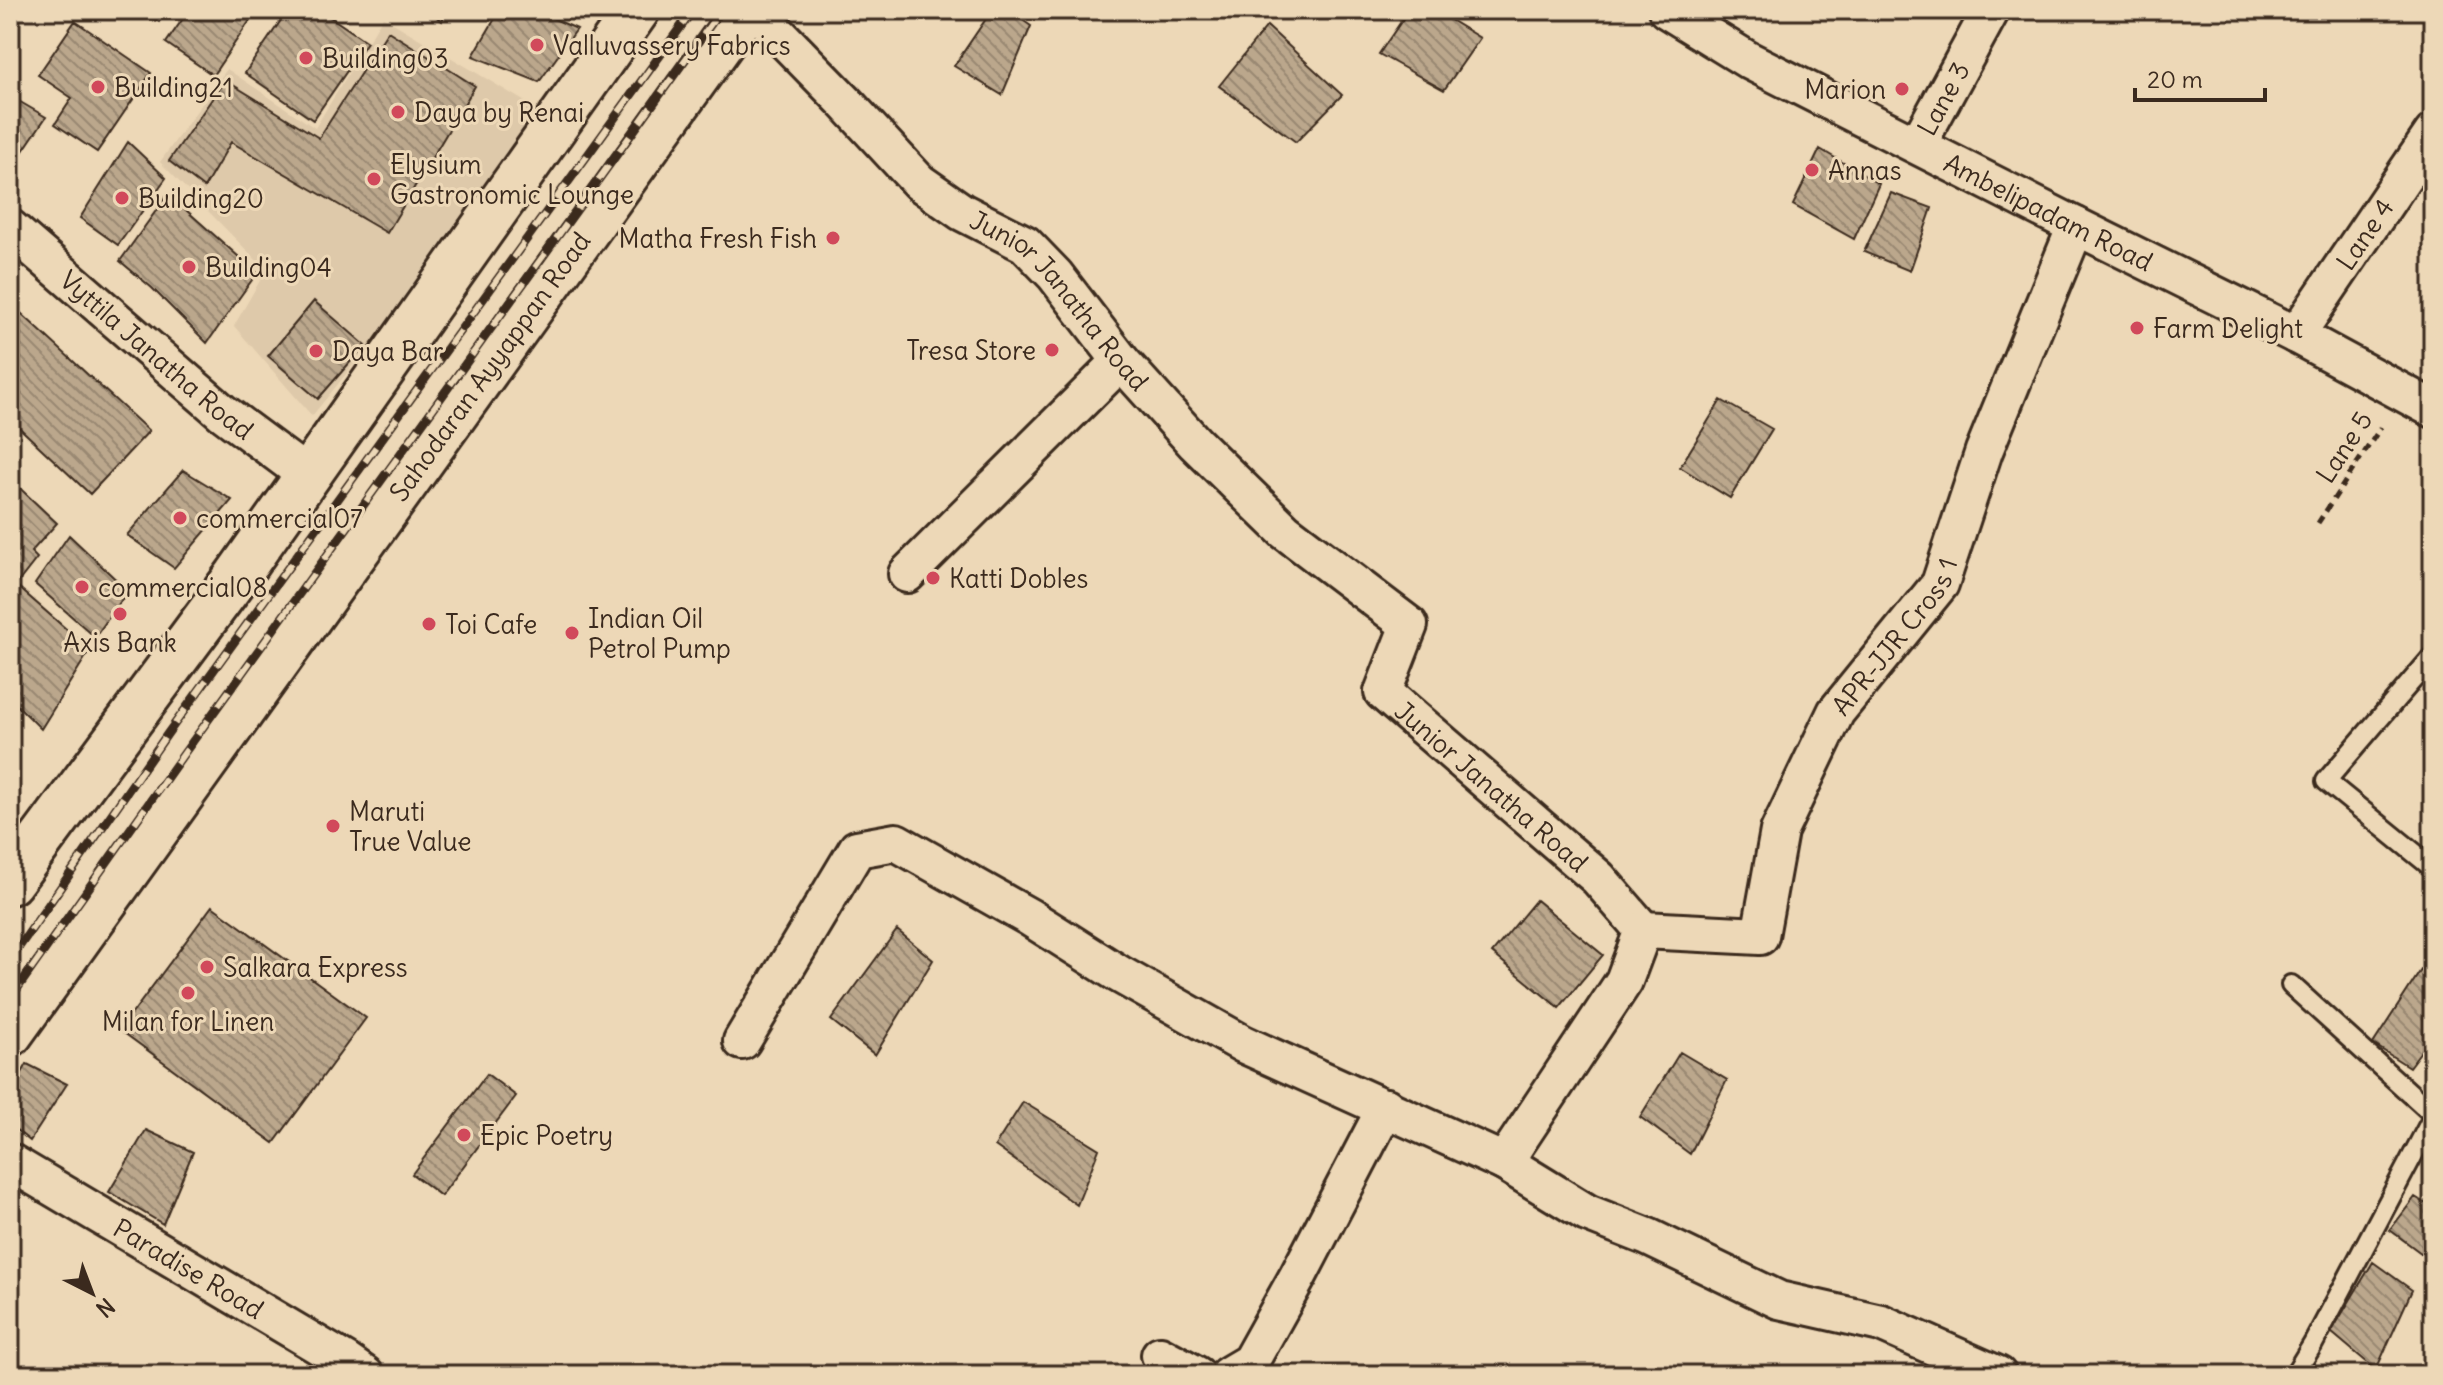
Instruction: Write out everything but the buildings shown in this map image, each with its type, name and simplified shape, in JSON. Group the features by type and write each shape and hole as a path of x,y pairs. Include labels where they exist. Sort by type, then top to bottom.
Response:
{"main road":[{"name":"Sahodaran Ayyappan Road","path":"10,1034 745,10"},
{"path":"10,882 308,476 630,12"}],"street":[{"name":"Junior Janatha Road","path":"755,10 919,182 962,212 1025,244 1055,275 1121,361 1195,443 1285,531 1409,625 1383,692 1598,878 1643,930"},
{"name":"Ambelipadam Road","path":"1667,10 1748,60 2296,335 2418,401"},
{"name":"Lane 3","path":"1918,144 1991,10"},
{"name":"Lane 4","path":"2296,335 2433,133"},
{"name":"APR-JJR Cross 1","path":"1643,930 1760,936 1779,831 1836,712 1940,584 1984,451 2076,226"},
{"name":"Vyttila Janatha Road","path":"10,228 222,412 308,476"},
{"path":"907,574 1121,361"},
{"path":"742,1041 857,849 896,842 1243,1044 1504,1162 1587,1213 1648,1237 1779,1300 1881,1323 1998,1375"},
{"path":"1504,1162 1624,981 1643,930"},
{"path":"1228,1375 1250,1362 1386,1107"},
{"name":"Paradise Road","path":"10,1162 365,1375"},
{"path":"1160,1355 1197,1375"}],"lane":[{"path":"2433,656 2326,781 2433,868"},
{"path":"2291,985 2433,1115 2294,1375"}],"path":[{"name":"Lane 5","path":"2318,523 2418,401"}],"shaded area":[{"name":"Daya by Renai","path":"383,17 537,109 415,289 312,416 234,326 266,270 160,162 227,69 315,128"}],"railway":[{"path":"10,960 168,733 693,10"},
{"path":"10,999 721,10"}],"place":[{"name":"Valluvassery Fabrics","path":"537,45"},
{"name":"Building03","path":"306,58"},
{"name":"Building21","path":"98,87"},
{"name":"Marion","path":"1902,89"},
{"name":"Daya by Renai","path":"398,112"},
{"name":"Annas","path":"1812,170"},
{"name":"Elysium Gastronomic Lounge","path":"374,179"},
{"name":"Building20","path":"122,198"},
{"name":"Matha Fresh Fish","path":"833,238"},
{"name":"Building04","path":"189,267"},
{"name":"Farm Delight","path":"2137,328"},
{"name":"Tresa Store","path":"1052,350"},
{"name":"Daya Bar","path":"316,351"},
{"name":"commercial07","path":"180,518"},
{"name":"Katti Dobles","path":"933,578"},
{"name":"commercial08","path":"82,587"},
{"name":"Axis Bank","path":"120,614"},
{"name":"Toi Cafe","path":"429,624"},
{"name":"Indian Oil Petrol Pump","path":"572,633"},
{"name":"Maruti True Value","path":"333,826"},
{"name":"Salkara Express","path":"207,967"},
{"name":"Milan for Linen","path":"188,993"},
{"name":"Epic Poetry","path":"464,1135"}]}
